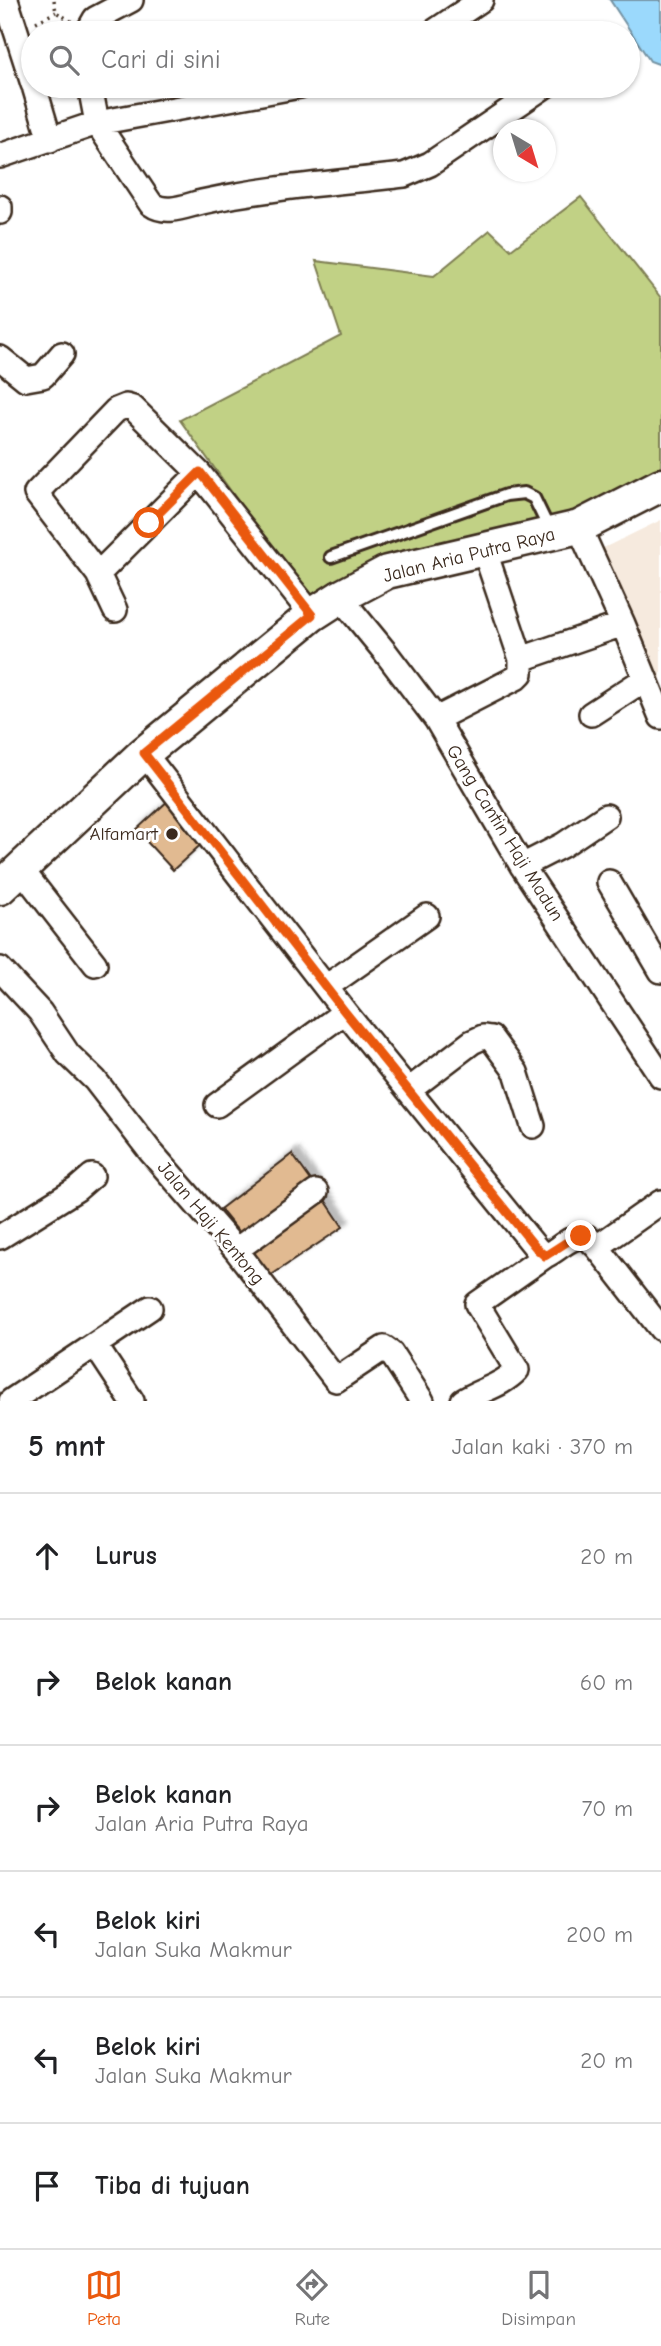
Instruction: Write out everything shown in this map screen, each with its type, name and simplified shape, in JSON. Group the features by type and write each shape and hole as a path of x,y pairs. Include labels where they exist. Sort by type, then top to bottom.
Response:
{"main road":[{"name":"Jalan Aria Putra Raya","path":"10,879 144,753 312,615 340,597 387,572 565,531 661,485"}],"street":[{"path":"5,0 9,34 21,58"},
{"path":"94,21 131,0"},
{"path":"450,21 481,0"},
{"path":"38,98 50,140"},
{"path":"92,98 97,123 151,204 159,210 230,196 404,175 430,164 527,98"},
{"path":"0,156 97,123 234,98"},
{"path":"0,358 26,379 43,376 62,354"},
{"path":"115,610 98,574 36,493 116,410 126,406 134,408 200,472 312,615"},
{"path":"98,574 200,472"},
{"path":"565,531 623,624 661,717"},
{"path":"436,719 522,673 521,659 484,549"},
{"name":"Gang Cantin Haji Madun","path":"340,597 436,719 522,866 661,1076"},
{"path":"521,659 623,624"},
{"path":"591,714 645,679"},
{"path":"144,753 345,1012 545,1256"},
{"path":"522,866 563,845 606,816"},
{"path":"10,879 95,964"},
{"path":"608,882 661,971"},
{"path":"326,987 426,916"},
{"name":"Jalan Haji Kentong","path":"0,969 40,1012 68,1054 95,1080 150,1151 236,1250 336,1380 384,1348 391,1353 422,1401"},
{"path":"217,1105 345,1012"},
{"path":"409,1090 472,1042 483,1037 491,1038 516,1072 533,1126"},
{"path":"0,1237 78,1189 92,1177"},
{"path":"236,1250 316,1192"},
{"path":"597,1247 661,1202"},
{"path":"463,1401 470,1396 481,1394 517,1370 477,1304 573,1238 587,1237 597,1247 661,1329"},
{"path":"11,1401 150,1308"},
{"path":"95,1345 132,1401"}],"lane":[{"path":"331,557 506,495 524,493 534,498 565,531"}],"path":[{"path":"54,0 56,12 70,21"}],"shaded area":[{"path":"661,520 661,710 587,556"}],"green space":[{"path":"581,197 661,298 661,482 311,603 180,420 341,336 316,261 434,276 490,230 511,250"}],"water":[{"path":"610,0 661,0 661,65 650,61 640,46 640,21 624,21"}],"building":[{"name":"Alfamart","path":"170,799 207,839 173,870 136,830"},
{"path":"292,1154 315,1186 242,1236 220,1209"},
{"path":"321,1194 343,1227 270,1276 249,1249"}],"place":[{"name":"Alfamart","path":"172,834"}],"route":[{"path":"149,523 200,472 312,615 144,753 345,1012 537,1249 545,1256 573,1238 581,1236"}]}
